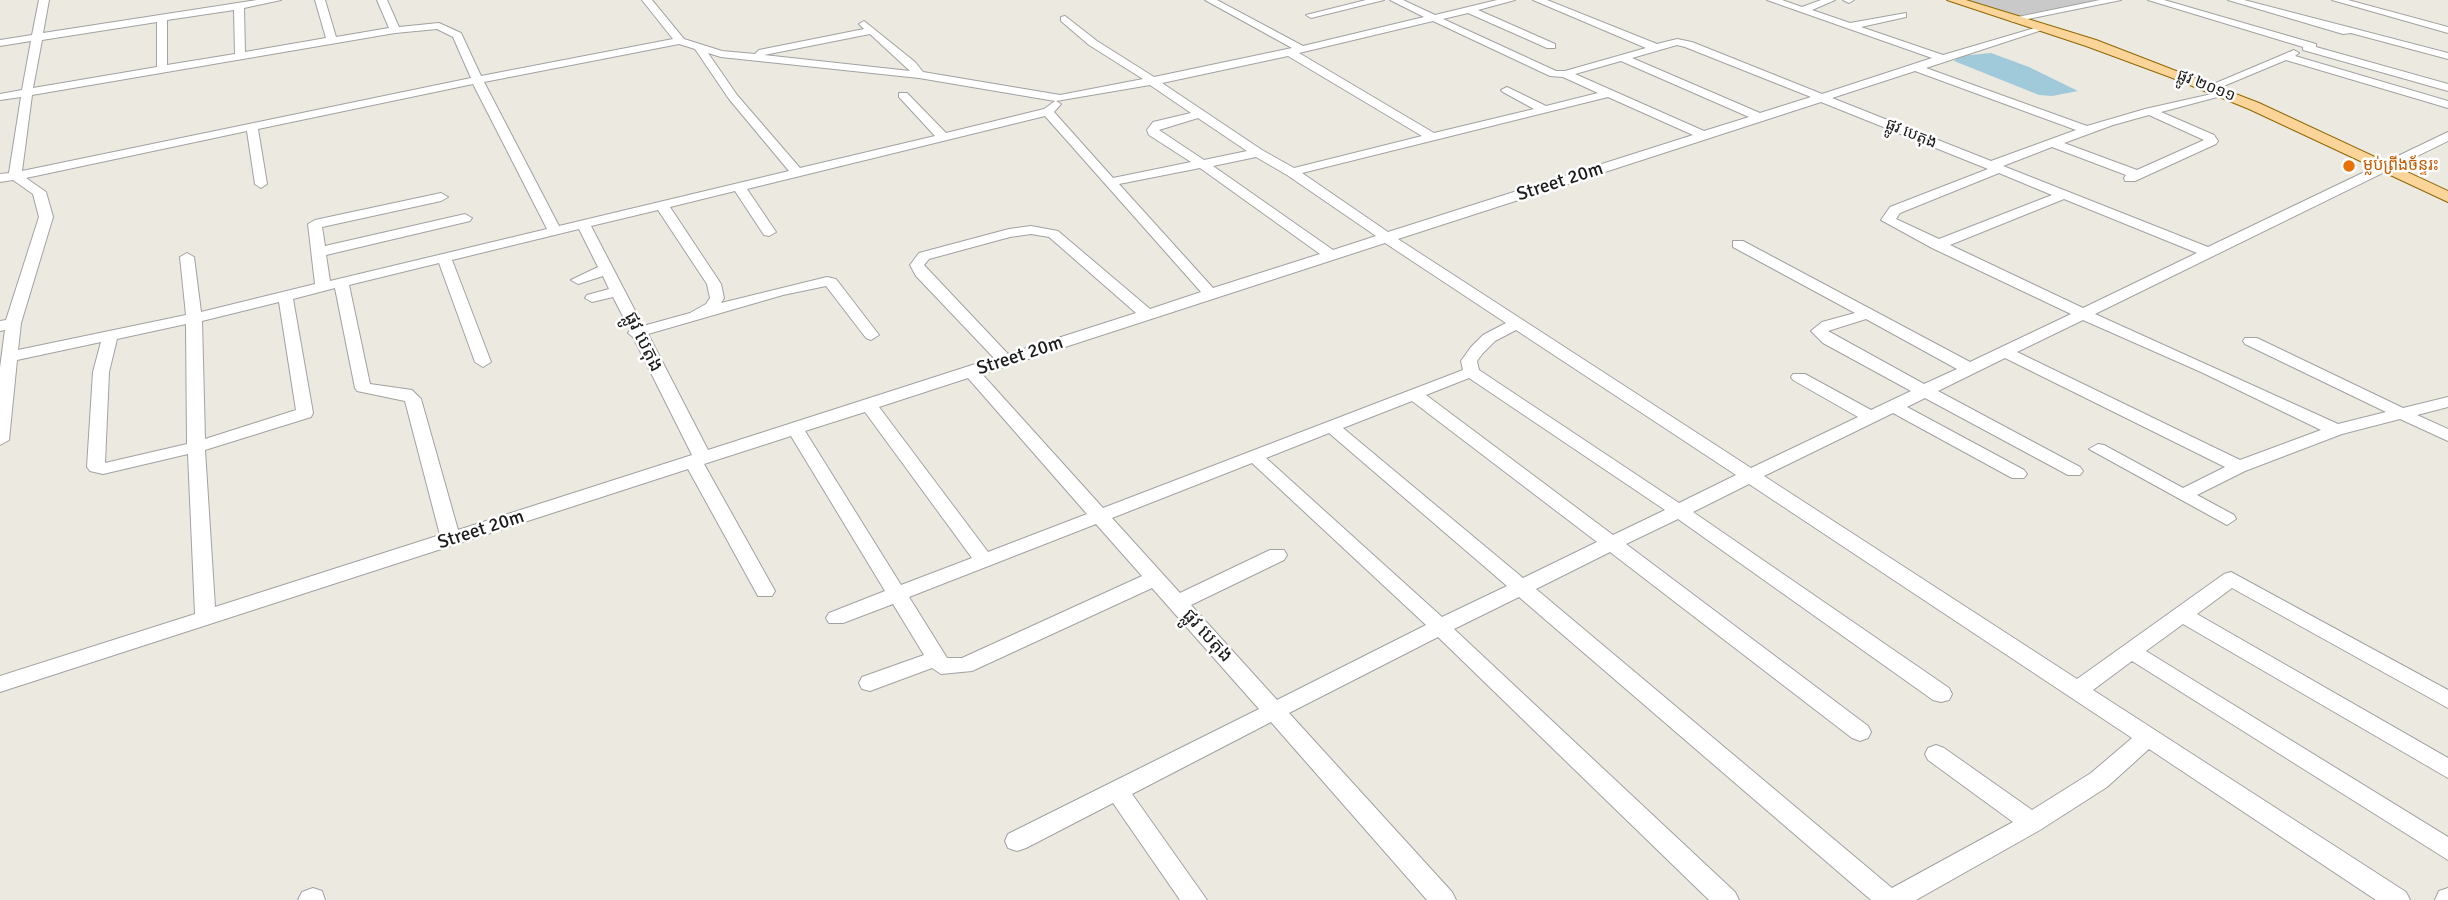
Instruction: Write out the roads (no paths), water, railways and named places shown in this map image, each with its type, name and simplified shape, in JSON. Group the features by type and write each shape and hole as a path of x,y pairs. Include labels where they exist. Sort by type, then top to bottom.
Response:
{"main road":[{"name":"ផ្លូវ ២០១១","path":"1953,0 2102,47 2215,90 2448,197"}],"street":[{"path":"8,177 44,0"},
{"path":"0,43 276,0"},
{"path":"320,0 332,40"},
{"path":"382,0 395,30"},
{"path":"647,0 681,41 700,49 748,57 919,75 1060,98 1152,82 1296,51 1510,0"},
{"path":"1210,0 1433,138"},
{"path":"1311,15 1379,0"},
{"path":"1395,0 1554,74 1564,74 1704,136"},
{"path":"1461,0 1473,9 1551,46"},
{"path":"1538,0 1656,48"},
{"path":"1772,0 1944,59"},
{"path":"1802,10 1830,0"},
{"path":"2013,19 2116,0"},
{"path":"2153,0 2314,45 2448,88"},
{"path":"2234,0 2448,57"},
{"path":"2337,0 2448,30"},
{"path":"239,6 240,55"},
{"path":"2377,20 2390,14"},
{"path":"1850,26 1902,15"},
{"path":"162,18 162,69"},
{"path":"1065,19 1093,43 1199,114 1292,172 1387,238 2397,900"},
{"path":"862,22 919,75"},
{"path":"2336,430 2081,313 1888,220 1895,210 2052,143 2215,90 2364,25"},
{"path":"0,97 332,40 439,26 455,33 555,232"},
{"name":"Street 20m","path":"0,684 2040,27"},
{"path":"748,57 872,31"},
{"path":"8,177 477,80 681,41"},
{"name":"ផ្លូវ បេតុង","path":"1564,74 1677,42 1688,44 2207,253"},
{"path":"2314,45 2448,77"},
{"path":"700,49 733,97 798,173"},
{"path":"2286,57 2448,105"},
{"path":"1623,58 1761,118"},
{"path":"1916,68 2086,130"},
{"path":"1507,90 1546,110"},
{"path":"1292,172 1607,94"},
{"path":"903,95 944,138"},
{"path":"9,357 110,337 944,138 1048,112 1060,98"},
{"path":"2052,143 2134,177 2212,141 2149,111"},
{"path":"1048,112 1211,295"},
{"path":"1199,114 1157,125 1153,130 1156,135 1202,164 1332,256"},
{"path":"252,127 261,184"},
{"path":"1017,841 1440,627 2448,136"},
{"path":"1111,182 1258,153"},
{"path":"0,440 9,357 6,325 46,217 39,192 8,177"},
{"path":"739,187 769,232"},
{"path":"1937,245 2063,195"},
{"path":"441,197 315,225 319,252 332,285 363,388 406,394 413,399 451,539"},
{"path":"662,206 714,284 717,298 712,307 695,316"},
{"path":"319,252 465,218"},
{"name":"ផ្លូវ បេតុង","path":"584,225 765,591"},
{"path":"1006,361 920,273 917,265 924,256 1009,233 1031,230 1053,234 1147,315"},
{"path":"1738,244 1970,369"},
{"path":"187,257 194,317 196,447 205,618"},
{"path":"444,258 483,362"},
{"path":"578,280 607,269"},
{"path":"636,333 780,291 827,281 831,282 871,335"},
{"path":"592,298 618,291"},
{"path":"110,337 101,372 96,467 103,469 196,447 305,413 285,296"},
{"path":"1868,314 1827,325 1819,331 1829,340 2074,471"},
{"path":"1517,323 1489,338 1477,350 1469,360 1471,372 1679,511 1941,694"},
{"path":"2251,341 2448,436"},
{"path":"2004,352 2239,467"},
{"name":"ផ្លូវ បេតុង","path":"971,372 1443,900"},
{"path":"836,618 1471,372"},
{"path":"1799,377 1871,417"},
{"path":"1413,393 1860,732"},
{"path":"2183,495 2239,467 2336,430 2448,402"},
{"path":"869,405 985,562"},
{"path":"1893,406 2018,474"},
{"path":"1331,426 1891,900 2032,823 2099,780 2148,737"},
{"path":"795,429 941,666 965,666 1156,578"},
{"path":"2098,449 2227,519"},
{"path":"1254,456 1440,627 1726,900"},
{"path":"1177,603 1277,555"},
{"path":"2077,690 2231,579 2448,700"},
{"path":"2182,614 2448,769"},
{"path":"2131,651 2448,850"},
{"path":"870,683 935,659"},
{"path":"1936,754 2032,823"},
{"path":"1117,791 1194,900"}],"water":[{"path":"1991,53 2029,67 2078,91 2052,96 2039,95 1954,61 1961,56"}],"place":[{"name":"ម្លប់ព្រីងច័ន្ទរះ","path":"2349,166"}]}
